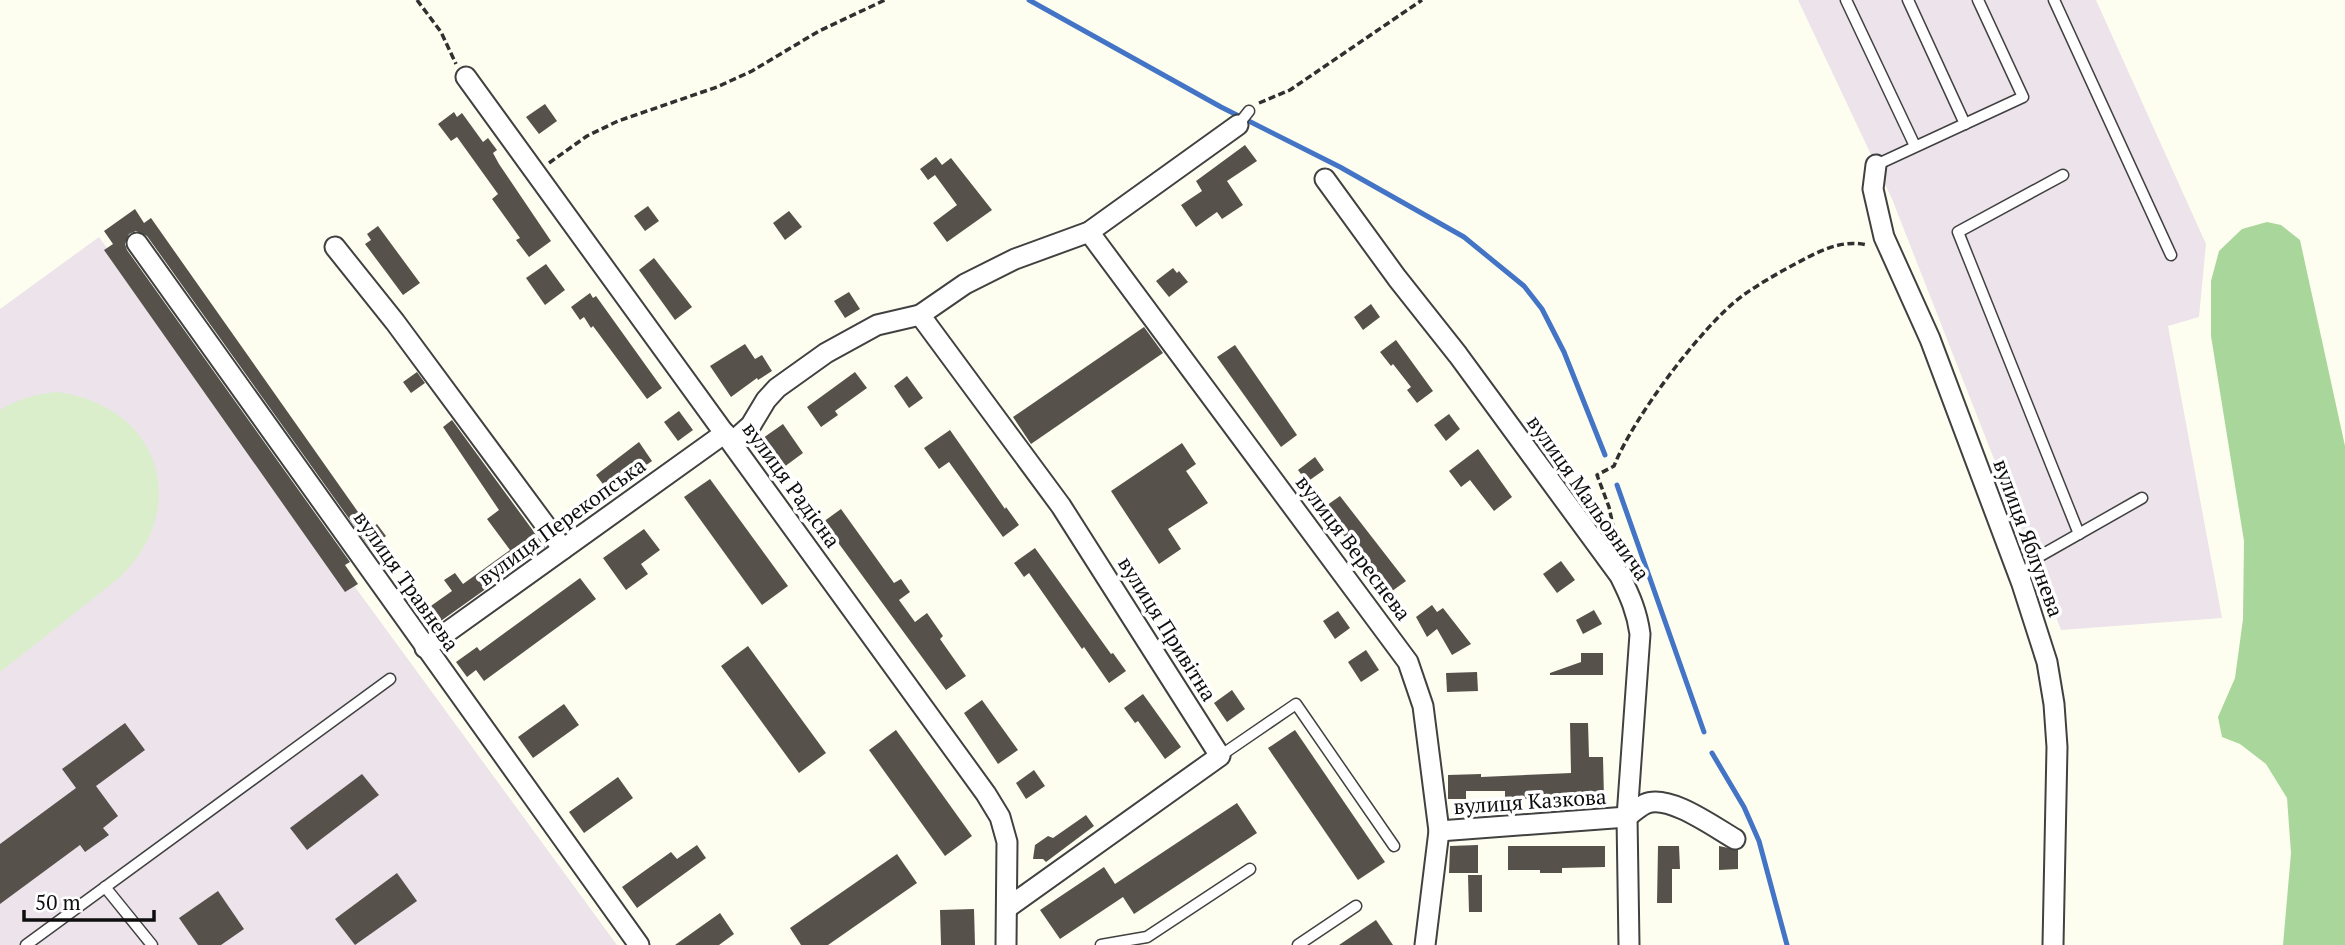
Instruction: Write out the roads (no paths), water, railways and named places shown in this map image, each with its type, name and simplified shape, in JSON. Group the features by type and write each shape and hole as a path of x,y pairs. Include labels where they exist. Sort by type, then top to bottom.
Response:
{"street":[{"name":"вулиця Радісна","path":"466,77 986,794 1000,817 1007,842 1006,945"},
{"name":"вулиця Перекопська","path":"425,648 563,549 751,425 766,400 777,388 826,353 877,325 920,315 965,284 1003,265 1089,232 1244,118"},
{"name":"вулиця Яблунева","path":"1875,165 1873,189 1884,237 1930,339 2022,584 2047,662 2057,747 2053,945"},
{"name":"вулиця Мальовнича","path":"1325,179 1620,576 1637,613 1640,634 1627,817 1629,945"},
{"name":"вулиця Вереснева","path":"1089,232 1408,662 1423,706 1439,831 1425,945"},
{"name":"вулиця Травнева","path":"137,243 639,945"},
{"path":"335,247 563,549"},
{"name":"вулиця Привітна","path":"920,315 1061,506 1220,756"},
{"path":"1007,908 1220,756"},
{"name":"вулиця Казкова","path":"1439,831 1627,817 1645,803 1663,802 1679,807 1735,839"}],"lane":[{"path":"1846,0 1915,146"},
{"path":"1908,0 1965,124"},
{"path":"1875,165 2023,97 1978,0"},
{"path":"2054,0 2171,255"},
{"path":"2063,175 1958,232 2079,534"},
{"path":"2022,584 2033,560 2142,498"},
{"path":"26,945 390,679"},
{"path":"1220,756 1296,704 1394,846"},
{"path":"1101,945 1147,937 1250,869"},
{"path":"105,887 152,945"},
{"path":"1298,945 1356,906"}],"waterway":[{"path":"1029,0 1221,107 1340,167 1464,237 1524,286 1542,309 1564,352 1605,455"},
{"path":"1617,485 1704,732"},
{"path":"1712,753 1744,807 1759,841 1787,945"}]}
